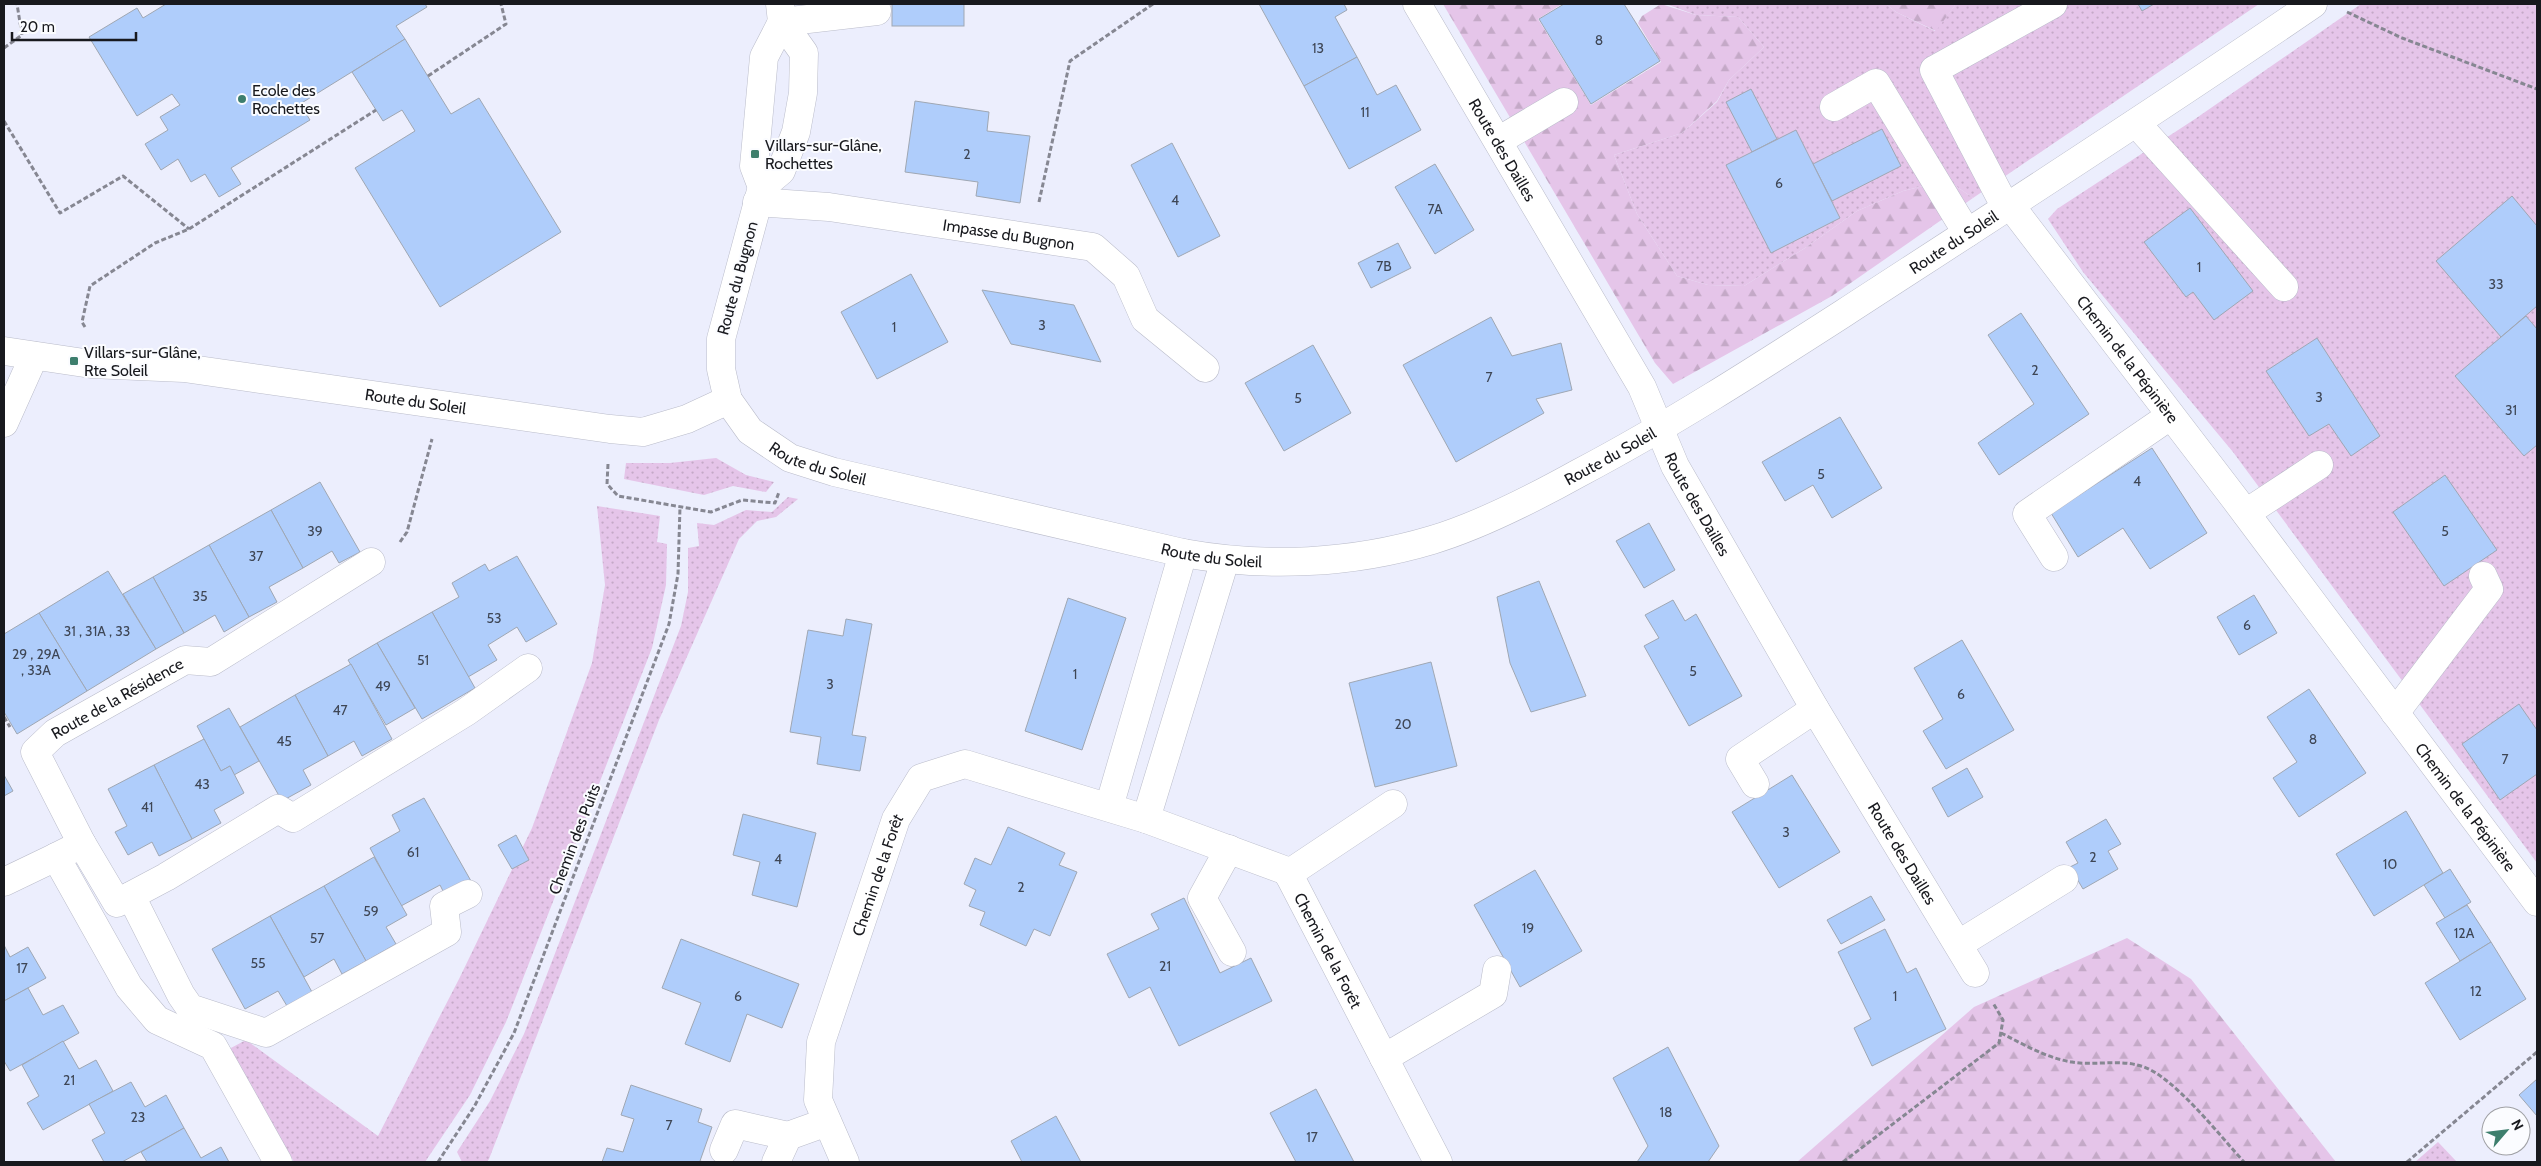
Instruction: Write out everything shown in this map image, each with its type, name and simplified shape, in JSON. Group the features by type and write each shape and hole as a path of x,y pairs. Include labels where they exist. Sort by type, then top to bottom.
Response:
{"street":[{"name":"Route des Dailles","path":"1417,4 1642,387 1675,466 1815,709 1975,972"},
{"name":"Chemin de la Pépinière","path":"2053,4 1934,70 2008,207 2246,513 2537,902"},
{"name":"Route du Soleil","path":"4,351 91,364 184,368 610,429 643,432 684,420 728,400 750,431 790,458 834,472 1184,553 1225,560 1299,562 1345,559 1433,540 1528,500 1660,429 1772,360 2008,207 2310,5"},
{"path":"781,13 877,11"},
{"path":"760,194 754,166 764,57 781,13"},
{"path":"760,194 781,171 796,132 803,93 804,53 781,13"},
{"path":"1834,107 1876,83 1967,233"},
{"path":"1498,141 1564,102"},
{"path":"2136,123 2284,287"},
{"name":"Impasse du Bugnon","path":"760,194 829,207 1093,247 1126,276 1145,319 1205,368"},
{"name":"Route du Bugnon","path":"728,400 721,369 721,339 760,194"},
{"path":"4,423 34,356"},
{"path":"2054,557 2028,514 2170,416"},
{"path":"2246,513 2319,465"},
{"path":"1109,807 1184,553"},
{"path":"1146,819 1225,560"},
{"name":"Route de la Résidence","path":"131,896 117,903 82,844 35,752 55,733 185,660 211,662 371,562"},
{"path":"2395,713 2489,589 2483,576"},
{"path":"468,894 444,906 447,932 266,1033 190,1008 181,995 131,896 278,810 293,818 466,712 528,668"},
{"path":"1754,784 1740,759 1815,709"},
{"name":"Chemin de la Forêt","path":"845,1162 818,1100 821,1042 896,820 921,778 964,764 1146,819 1287,871 1438,1162"},
{"path":"1288,874 1393,804"},
{"path":"4,882 82,844"},
{"path":"1229,850 1202,898 1232,952"},
{"path":"56,856 129,987 156,1020 213,1046 278,1162"},
{"path":"1958,944 2064,879"},
{"path":"1384,1058 1493,994 1497,970"},
{"path":"724,1150 735,1124 788,1136 827,1122"},
{"path":"776,1162 788,1136"}],"path":[{"path":"4,48 22,35 17,4"},
{"path":"428,76 506,24 501,4"},
{"path":"1031,237 1070,61 1153,4"},
{"path":"2345,11 2402,38 2537,89"},
{"path":"86,329 82,322 90,286 155,243 189,229 376,110"},
{"path":"4,121 60,213 123,176 189,229"},
{"path":"371,562 400,543 407,532 442,405"},
{"path":"610,429 607,484 618,496 711,512 742,500 774,503 790,458"},
{"name":"Chemin des Puits","path":"439,1162 474,1107 514,1033 670,624 678,574 680,507"},
{"path":"1843,1162 1999,1042 2003,1020 1975,972"},
{"path":"2001,1032 2037,1052 2072,1062 2142,1066 2168,1080 2244,1162"},
{"path":"2407,1162 2537,1052"}],"green space":[{"path":"1443,4 1562,4 1538,19 1591,105 1661,62 1638,23 1642,16 1661,4 1696,15 1738,17 1764,47 1729,80 1717,101 1682,133 1614,155 1637,214 1677,276 1708,285 1744,286 1805,248 1857,211 1903,191 1947,180 1973,198 1832,296 1673,384 1655,363"},
{"path":"1666,4 1886,4 1896,12 1935,31 1956,4 2259,4 1973,198 1947,180 1903,191 1857,211 1805,248 1744,286 1708,285 1677,276 1637,214 1614,155 1682,133 1717,102 1729,80 1764,47 1738,17 1696,15"},
{"path":"1886,4 1956,4 1936,31 1896,12"},
{"path":"2361,4 2537,4 2537,863 2233,452 2083,272 2048,219 2057,209 2195,119"},
{"path":"716,458 746,475 774,482 766,492 733,486 704,495 624,479 626,463 670,463"},
{"path":"788,497 798,499 776,517 757,521 739,539 659,720 489,1159 487,1162 462,1162 457,1152 490,1101 524,1034 681,626 688,592 688,548 699,546 697,523 714,525 746,510 772,512"},
{"path":"597,506 660,516 657,542 667,544 666,585 652,648 506,1022 470,1095 425,1162 294,1162 229,1049 246,1040 378,1136 459,979 532,828 592,663 605,585"},
{"path":"2127,938 2191,979 2336,1162 1797,1162 1974,1007"},
{"path":"2438,1142 2457,1162 2415,1162"}],"building":[{"name":"Ecole des Rochettes","path":"166,4 425,4 427,7 396,26 405,39 300,104 310,120 231,168 241,184 219,197 205,174 191,182 178,159 161,170 145,144 168,130 160,117 180,105 172,94 137,116 89,37 137,8 143,18"},
{"path":"892,4 964,4 964,26 892,26"},
{"path":"1259,4 1344,4 1347,10 1335,17 1357,57 1304,86"},
{"path":"1564,4 1624,4 1660,61 1591,104 1539,19"},
{"path":"2138,4 2154,4 2142,11"},
{"path":"405,39 451,114 479,98 561,232 440,307 355,168 415,131 402,110 383,121 352,72"},
{"path":"1357,57 1377,95 1396,85 1421,130 1349,169 1304,86"},
{"path":"1751,89 1777,139 1752,152 1726,102"},
{"path":"915,101 989,112 987,131 1030,136 1020,203 976,196 978,182 905,172"},
{"path":"1882,129 1901,166 1832,201 1813,164"},
{"path":"1796,130 1840,218 1771,253 1726,165"},
{"path":"1172,143 1220,236 1178,257 1131,165"},
{"path":"1435,164 1474,230 1435,254 1395,187"},
{"path":"2512,196 2537,226 2537,306 2501,337 2436,261"},
{"path":"2190,208 2253,291 2214,320 2193,292 2186,297 2144,242"},
{"path":"1398,243 1411,268 1371,288 1358,263"},
{"path":"911,274 948,342 877,379 841,312"},
{"path":"982,290 1074,305 1101,362 1011,344"},
{"path":"2021,313 2089,414 1999,475 1978,443 2034,404 1988,335"},
{"path":"2526,316 2537,329 2537,445 2524,456 2455,376"},
{"path":"1491,317 1512,356 1561,343 1572,390 1536,399 1544,413 1456,462 1403,365"},
{"path":"2317,338 2380,436 2351,456 2329,424 2309,436 2266,371"},
{"path":"1313,345 1351,413 1284,451 1245,383"},
{"path":"1840,417 1882,488 1832,518 1813,485 1785,501 1762,462"},
{"path":"2152,448 2207,533 2150,569 2123,528 2078,557 2051,513"},
{"path":"2445,475 2497,550 2444,586 2393,512"},
{"path":"320,482 360,552 339,563 332,551 303,568 271,510"},
{"path":"271,510 303,568 269,587 277,602 249,617 209,545"},
{"path":"1649,523 1675,570 1644,588 1616,541"},
{"path":"209,545 249,617 224,632 215,615 184,633 153,577"},
{"path":"517,556 557,624 526,642 517,627 488,645 497,660 468,677 432,612 459,597 452,583 485,564 489,571"},
{"path":"108,571 156,649 87,691 39,613"},
{"path":"153,577 184,633 156,649 123,594"},
{"path":"1539,581 1586,696 1531,712 1510,663 1497,597"},
{"path":"2254,595 2277,633 2239,655 2217,617"},
{"path":"1068,598 1126,618 1082,750 1025,731"},
{"path":"1673,600 1685,621 1696,614 1742,696 1689,726 1644,646 1659,638 1645,615"},
{"path":"432,612 475,688 422,719 377,643"},
{"path":"39,613 87,691 17,734 4,712 4,634"},
{"path":"846,619 872,624 852,735 866,737 860,771 817,764 821,737 790,732 808,630 843,636"},
{"path":"1962,640 2014,730 1946,769 1923,731 1943,719 1914,668"},
{"path":"377,643 415,708 386,725 348,660"},
{"path":"1431,662 1457,766 1375,787 1349,683"},
{"path":"351,664 392,739 362,756 354,741 328,756 295,695"},
{"path":"2309,689 2366,773 2299,817 2273,778 2297,762 2267,717"},
{"path":"295,695 328,756 303,770 311,785 282,801 240,727"},
{"path":"2519,704 2537,730 2537,774 2500,800 2462,744"},
{"path":"229,708 259,761 234,775 230,766 221,771 197,726"},
{"path":"204,739 221,771 230,766 244,793 214,810 221,823 192,839 154,765"},
{"path":"154,765 192,839 159,856 152,842 128,855 115,832 127,826 108,789"},
{"path":"1967,768 1983,797 1948,817 1932,788"},
{"path":"4,775 13,791 4,796"},
{"path":"1792,775 1840,852 1779,888 1732,812"},
{"path":"424,798 471,881 445,895 440,885 401,906 370,848 400,831 392,815"},
{"path":"2406,811 2443,873 2374,916 2336,854"},
{"path":"743,814 816,833 797,907 752,895 760,862 733,855"},
{"path":"2106,819 2121,844 2108,851 2118,869 2083,889 2070,867 2078,863 2066,842"},
{"path":"1008,827 1065,853 1059,865 1077,872 1050,936 1034,929 1026,946 980,925 985,912 969,906 976,890 964,884 975,858 991,865"},
{"path":"516,835 529,860 512,869 498,845"},
{"path":"374,857 407,915 386,927 396,944 366,961 324,886"},
{"path":"2450,869 2471,902 2445,918 2424,885"},
{"path":"1535,870 1582,951 1520,987 1474,905"},
{"path":"324,886 366,961 342,974 334,959 304,977 270,916"},
{"path":"1871,896 1885,920 1841,944 1827,920"},
{"path":"1184,898 1220,973 1251,958 1272,1001 1179,1046 1150,987 1129,998 1107,954 1159,929 1151,914"},
{"path":"2467,905 2491,942 2460,961 2436,923"},
{"path":"270,916 312,992 287,1006 278,991 245,1009 212,949"},
{"path":"1885,929 1907,973 1916,968 1946,1029 1872,1066 1854,1028 1871,1019 1838,952"},
{"path":"681,939 799,984 782,1028 747,1014 730,1062 685,1044 701,1003 662,988"},
{"path":"2491,942 2526,999 2460,1040 2425,983"},
{"path":"4,945 10,957 28,947 46,978 4,1001"},
{"path":"28,988 43,1015 63,1005 79,1033 10,1071 4,1061 4,1001"},
{"path":"63,1041 79,1069 96,1060 113,1091 43,1130 27,1103 39,1096 22,1065"},
{"path":"1668,1047 1719,1146 1708,1162 1637,1162 1648,1146 1613,1078"},
{"path":"2537,1079 2537,1116 2531,1109 2531,1106 2528,1106 2519,1095"},
{"path":"131,1082 145,1107 166,1095 184,1128 122,1162 104,1162 92,1140 105,1133 89,1104"},
{"path":"631,1085 702,1109 698,1122 712,1127 700,1161 704,1162 602,1162 607,1148 623,1152 634,1119 621,1115"},
{"path":"1316,1089 1354,1162 1296,1162 1270,1113"},
{"path":"1056,1116 1081,1162 1022,1162 1011,1141"},
{"path":"184,1128 201,1158 221,1147 229,1162 147,1162 141,1152"}],"place":[{"name":"Ecole des Rochettes","path":"242,99"},
{"name":"Villars-sur-Glâne, Rochettes","path":"755,154"},
{"name":"Villars-sur-Glâne, Rte Soleil","path":"74,361"}]}
